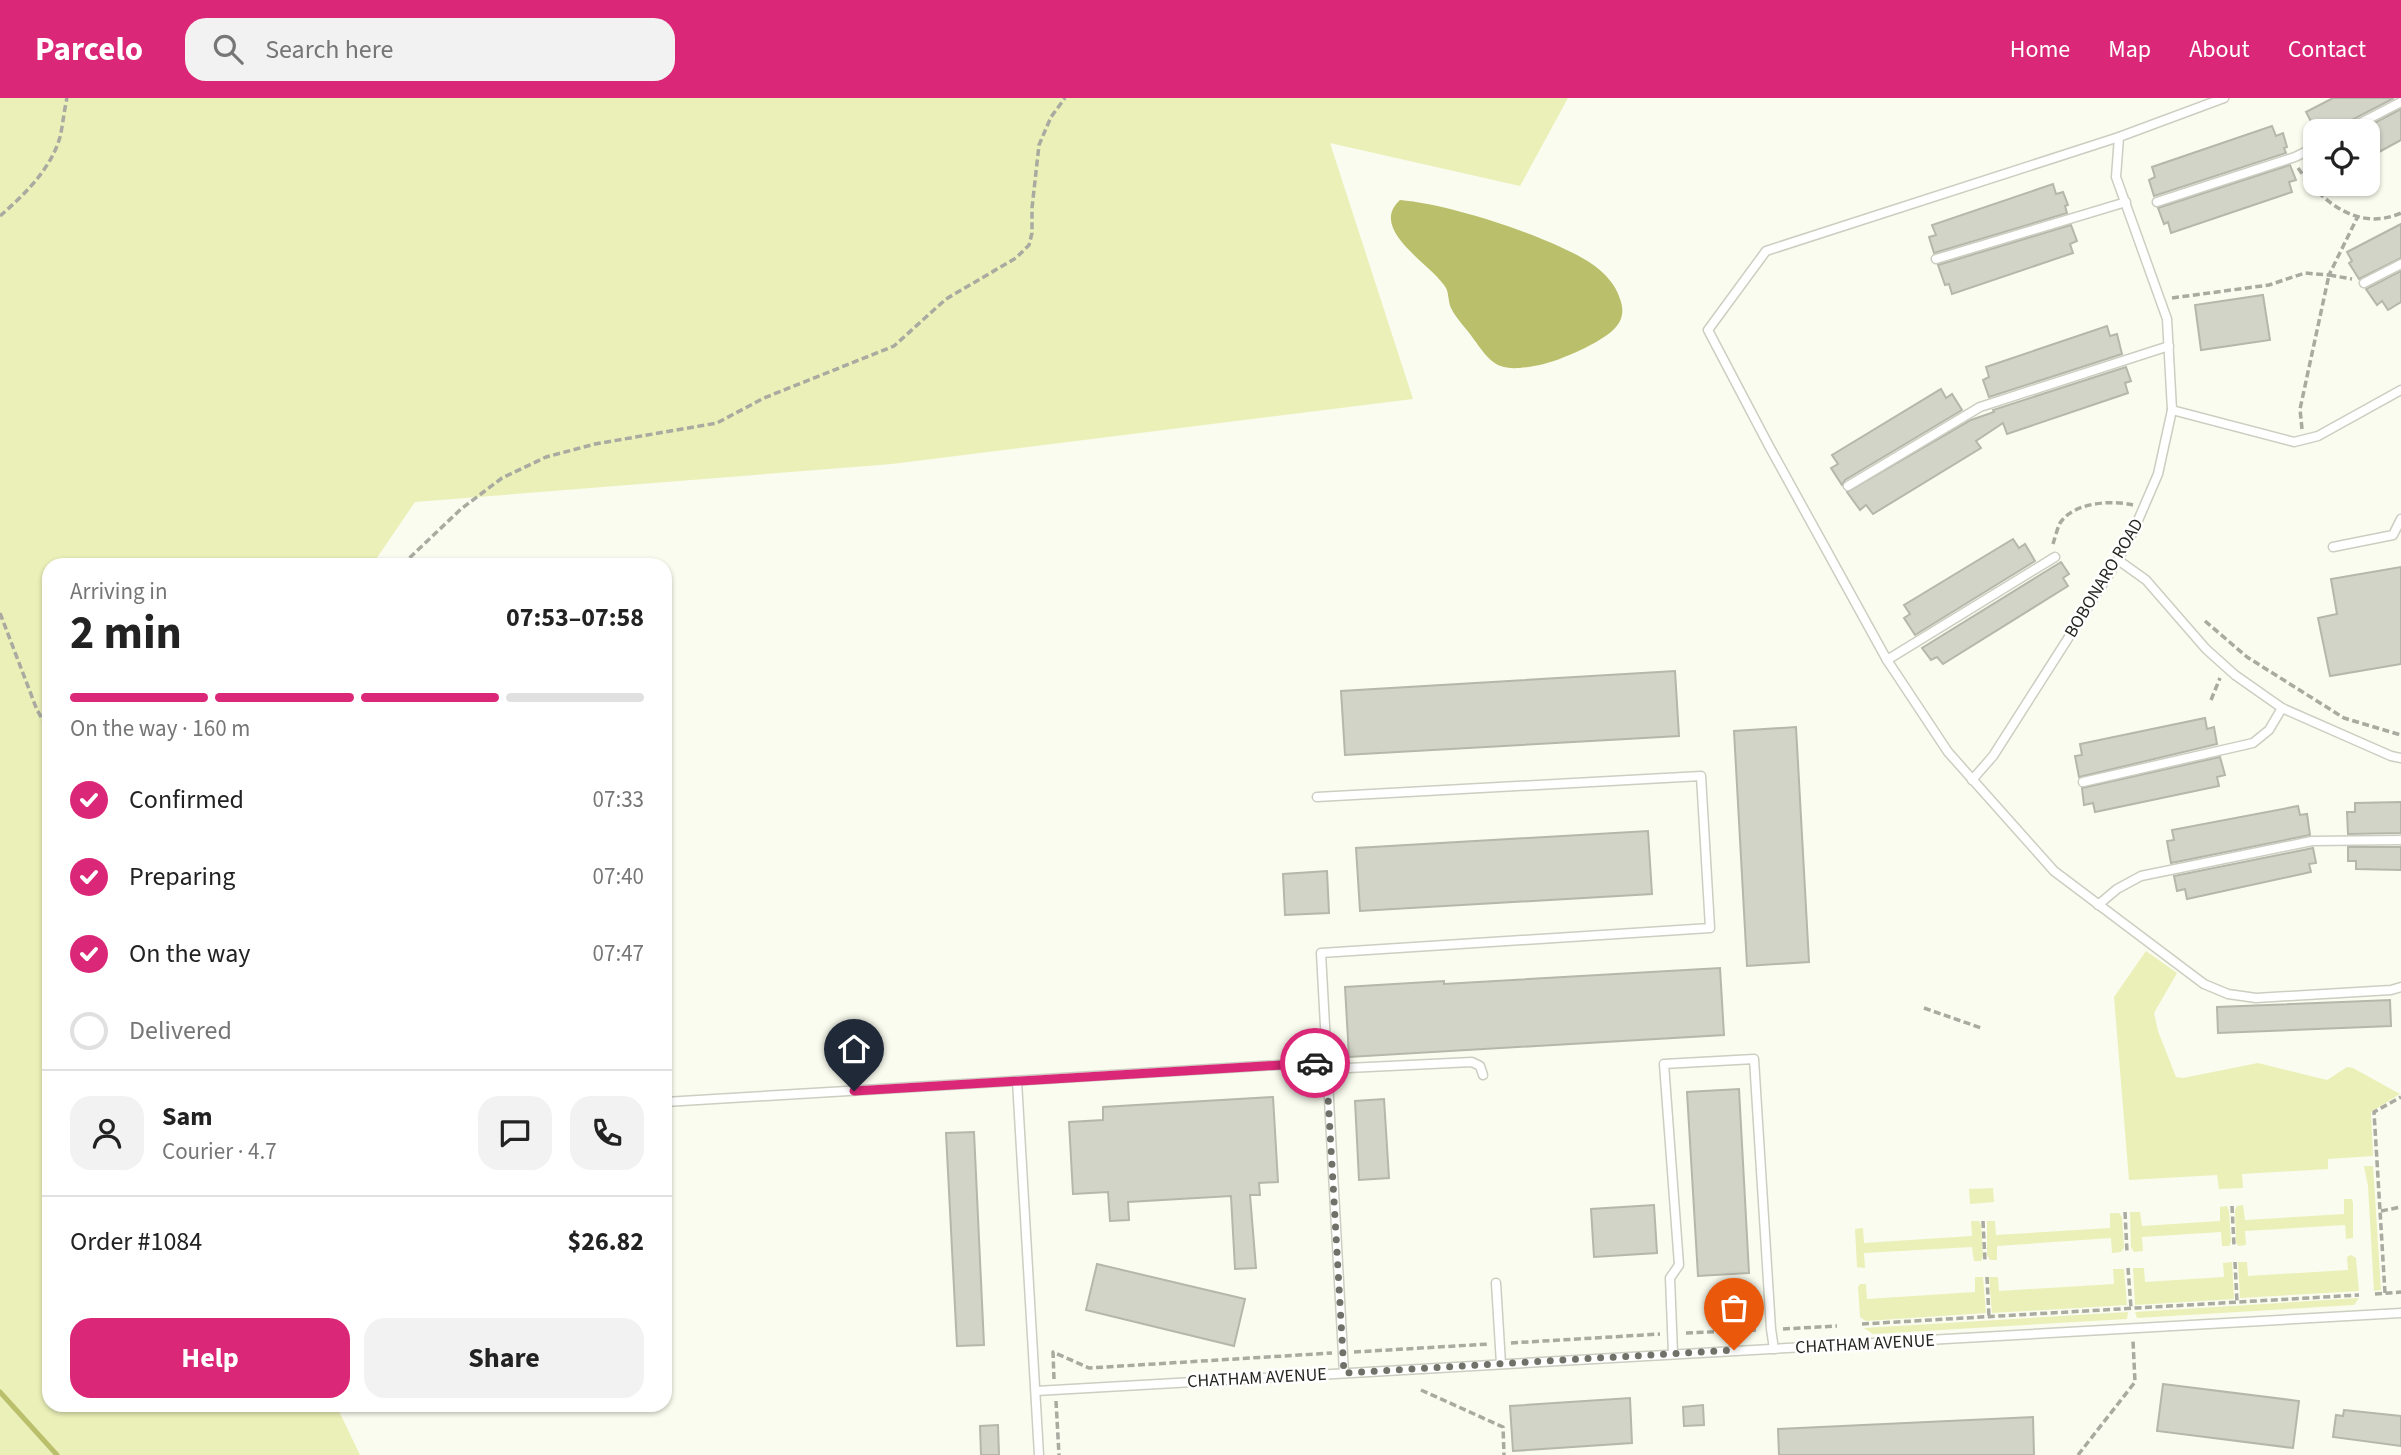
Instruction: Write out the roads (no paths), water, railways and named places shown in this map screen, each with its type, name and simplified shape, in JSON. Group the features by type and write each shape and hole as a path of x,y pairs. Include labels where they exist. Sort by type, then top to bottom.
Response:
{"lane":[{"path":"2224,98 2119,137 1766,251 1708,330 1887,660 1948,752 2054,871 2204,984 2228,995 2256,998 2391,990 2401,987"},
{"path":"2368,119 2401,102"},
{"name":"BOBONARO ROAD","path":"1972,780 1993,756 2118,560 2144,510 2158,474 2172,410 2167,319 2116,177 2119,137"},
{"path":"2157,202 2303,153"},
{"path":"1936,260 2126,202"},
{"path":"2364,283 2401,264"},
{"path":"1849,486 1980,407 2169,346"},
{"path":"2172,410 2283,441 2302,441 2318,436 2401,390"},
{"path":"2333,547 2393,535 2401,519"},
{"path":"1887,660 2054,557"},
{"path":"2118,560 2146,580 2206,649 2227,668 2282,708 2401,758"},
{"path":"2082,782 2253,743 2269,730 2282,708"},
{"path":"1317,797 1701,776 1710,928 1321,953 1344,1373"},
{"path":"2098,905 2117,889 2141,876 2312,841 2401,840"},
{"path":"1673,1354 1670,1278 1679,1265 1664,1064 1754,1059 1774,1349"},
{"path":"672,1101 1326,1065 1472,1062 1480,1066 1483,1075"},
{"path":"1017,1081 1040,1455"},
{"path":"1496,1283 1501,1364"},
{"name":"CHATHAM AVENUE","path":"1036,1391 2401,1313"}],"waterway":[{"path":"0,1392 57,1455"}]}
